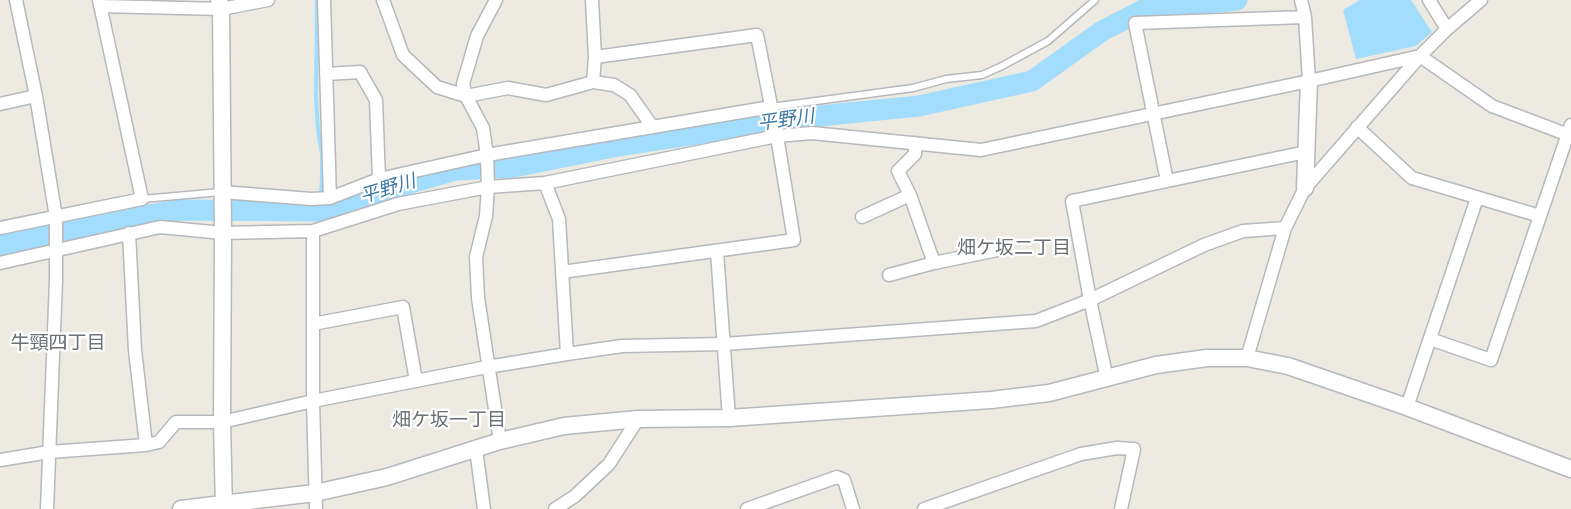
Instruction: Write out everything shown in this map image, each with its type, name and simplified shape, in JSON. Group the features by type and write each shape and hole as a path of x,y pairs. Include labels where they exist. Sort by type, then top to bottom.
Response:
{"street":[{"path":"16,0 36,96 56,217 54,362 47,509"},
{"path":"0,228 142,199 100,3 220,4 268,0"},
{"path":"324,0 330,198"},
{"path":"383,0 403,55 437,87 466,96 508,88 546,95 593,82 614,85 630,95 652,126"},
{"path":"496,0 476,36 463,84 466,96 483,128 487,155 488,187 486,216 476,257 478,298 487,367 500,441"},
{"path":"592,0 595,58 593,82"},
{"path":"1301,0 1305,17 1309,81 1305,188"},
{"path":"1429,0 1447,29"},
{"path":"1247,358 1285,228 1305,188 1420,56 1447,29 1481,0"},
{"path":"220,4 224,506"},
{"path":"1167,181 1135,23 1305,17"},
{"path":"562,272 718,252 794,240 777,136 757,35 595,58"},
{"path":"0,263 160,226 223,230 313,231 398,204 488,187 545,182 777,136 812,133 981,150 1420,56 1492,106 1570,132 1491,360 1430,340"},
{"path":"326,74 360,72 376,100 379,179"},
{"path":"0,104 36,96"},
{"path":"222,194 311,199 330,198 379,179 487,155 771,107"},
{"path":"1357,127 1412,178 1540,216"},
{"path":"915,144 915,154 898,171 910,195 934,263"},
{"path":"1107,379 1072,201 1306,152"},
{"path":"545,182 559,219 567,354"},
{"path":"862,217 910,195"},
{"path":"1407,408 1476,198"},
{"path":"0,460 49,452 146,445 159,442 176,422 222,422 313,401 487,367 622,346 724,344 1036,321 1090,300 1204,245 1243,231 1285,228"},
{"path":"313,231 315,501"},
{"path":"129,233 135,350 146,445"},
{"path":"889,275 934,263 1002,249"},
{"path":"718,252 729,418"},
{"path":"313,324 403,307 416,381"},
{"path":"181,509 315,501 500,441 564,426 638,419 729,418 991,400 1049,393 1164,364 1207,358 1247,358 1288,366 1571,469"},
{"path":"555,509 575,496 609,464 638,419"},
{"path":"924,509 1081,454 1116,448 1134,449 1121,509"},
{"path":"476,449 484,509"},
{"path":"747,509 837,477 844,480 854,509"},
{"path":"961,497 966,509"}],"lane":[{"path":"771,107 913,88 946,79 982,75 1048,40 1095,0"},
{"path":"142,199 222,194"}],"water":[{"path":"1360,0 1411,0 1432,32 1416,46 1356,59 1343,10"}],"waterway":[{"name":"平野川","path":"0,245 130,218 179,210 320,211 354,199 456,170 514,167 613,147 799,118 919,106 1032,81 1102,31 1145,9 1237,0"},
{"path":"317,1 316,97 322,154 320,211"}],"district":[{"name":"畑ケ坂二丁目","path":"1014,249"},
{"name":"牛頸四丁目","path":"58,344"},
{"name":"畑ケ坂一丁目","path":"449,421"}]}
